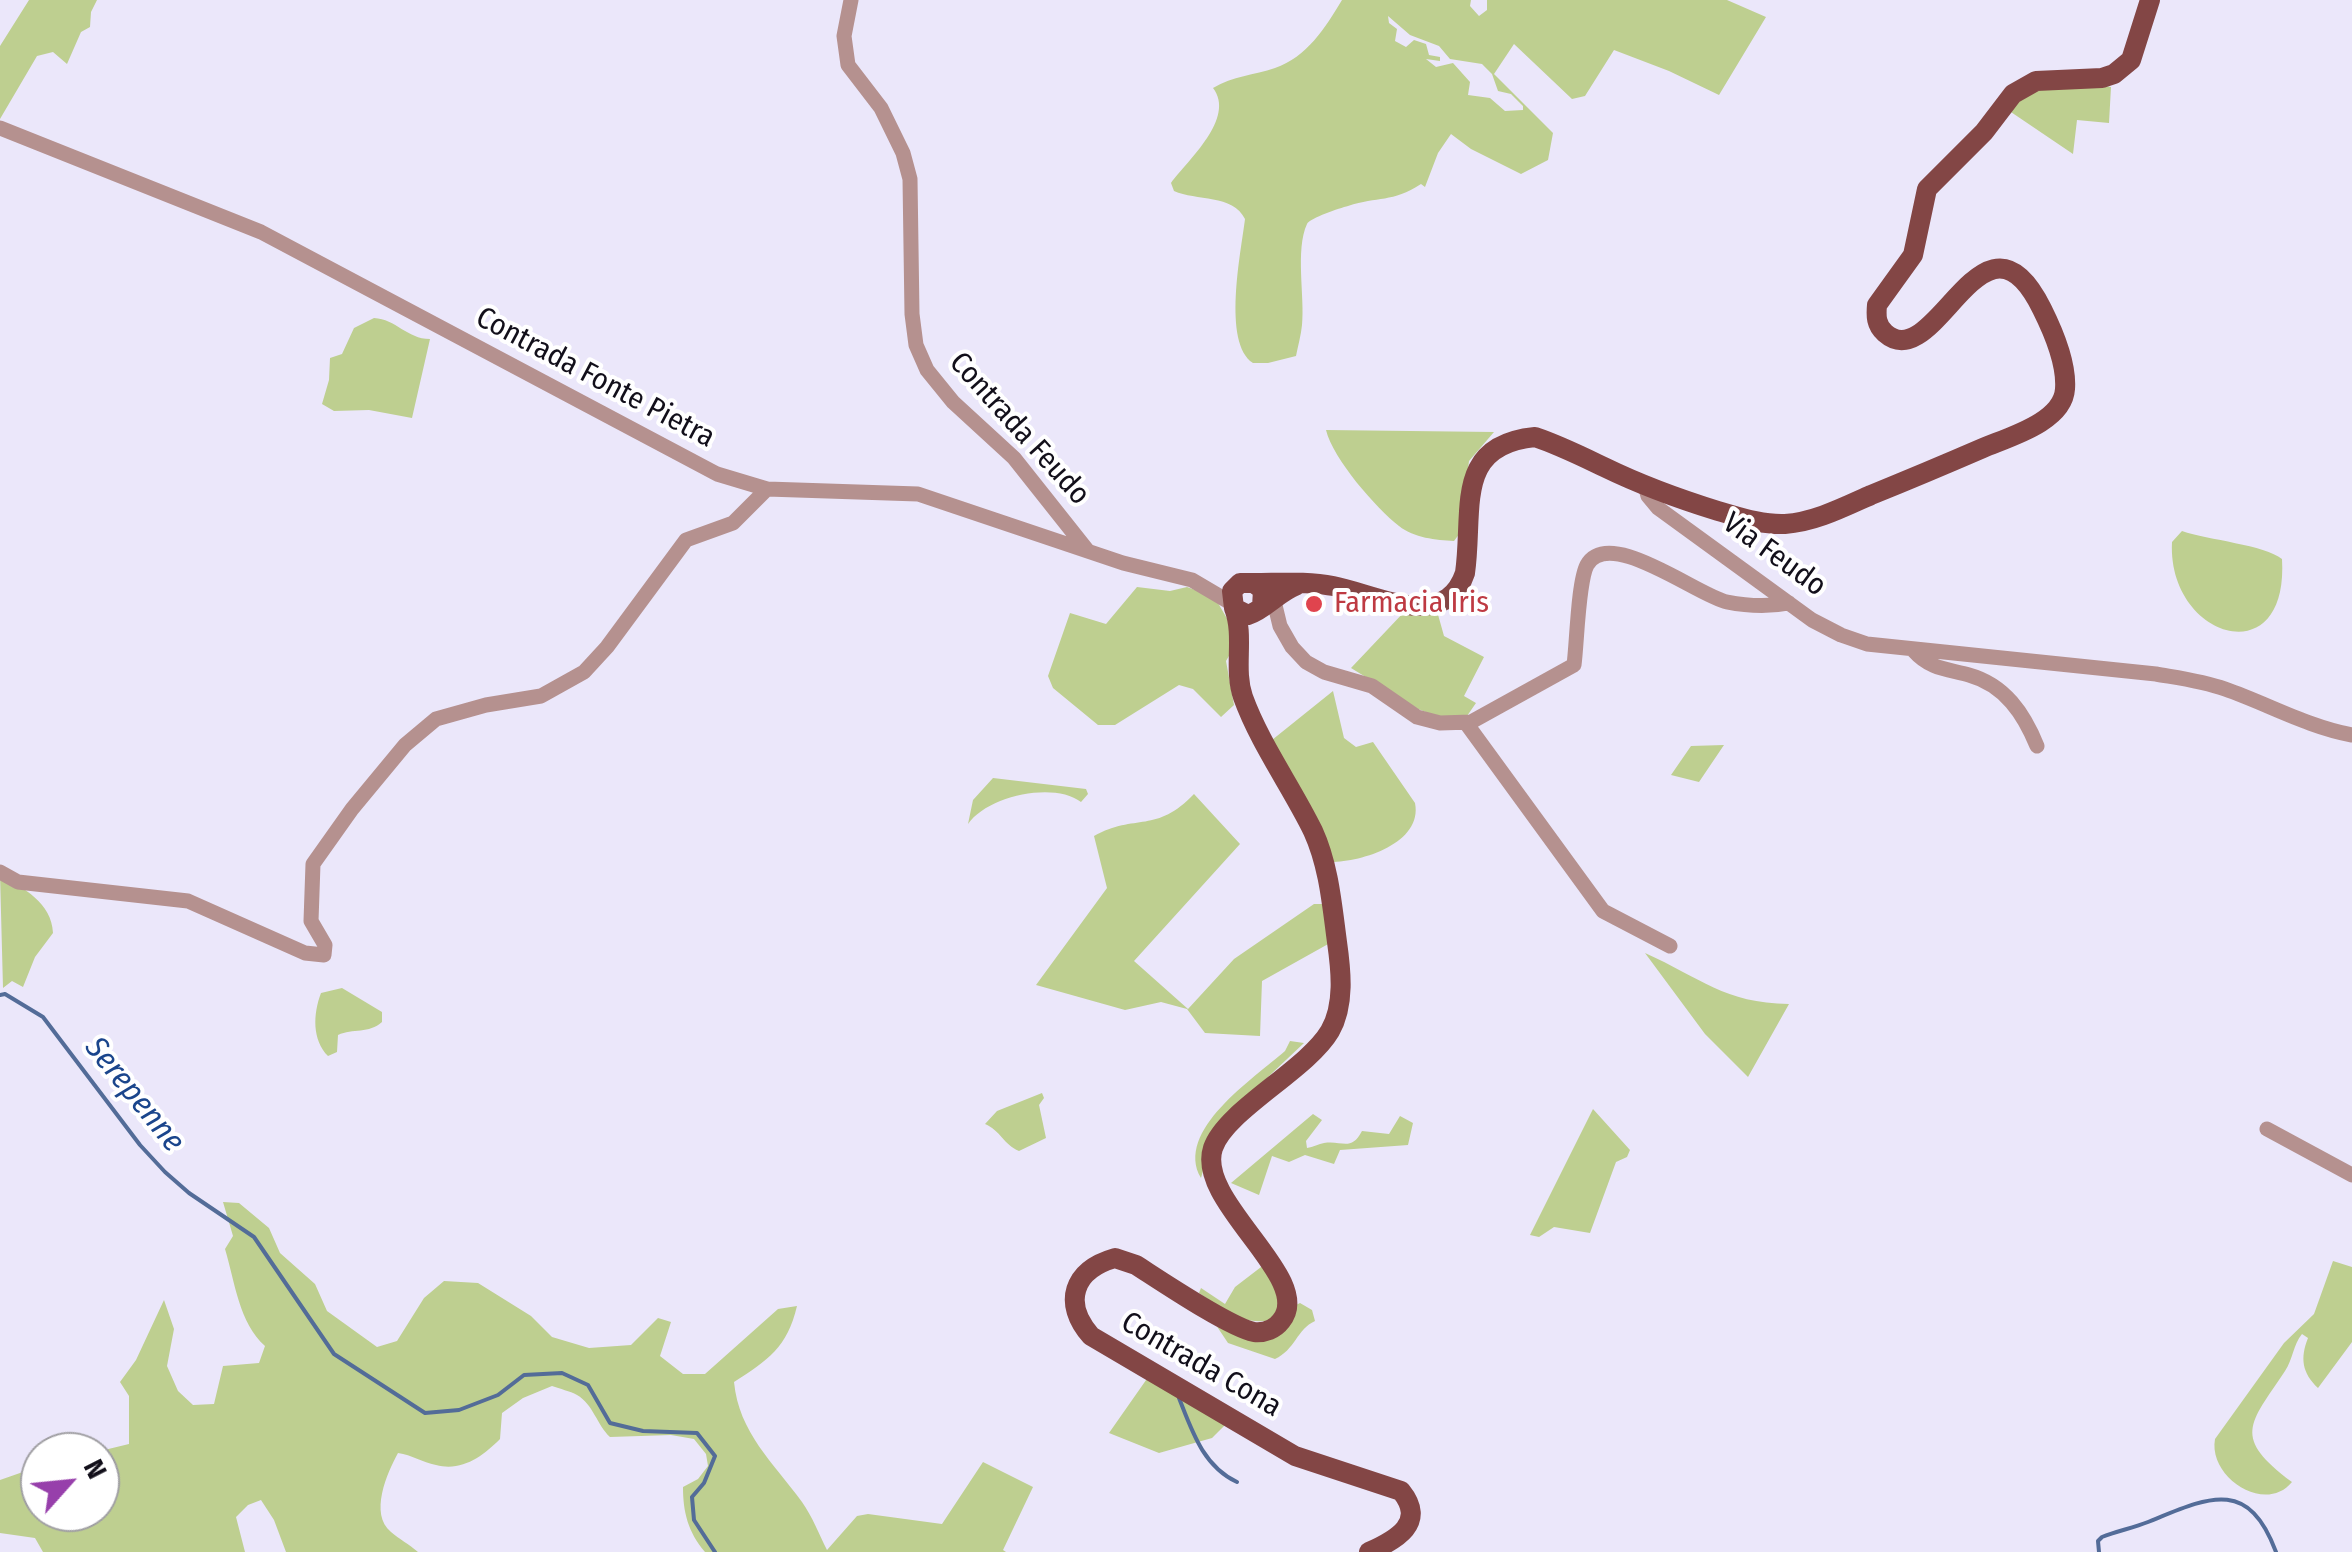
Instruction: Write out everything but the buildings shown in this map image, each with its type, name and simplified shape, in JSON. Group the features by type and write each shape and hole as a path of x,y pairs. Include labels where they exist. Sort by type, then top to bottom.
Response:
{"main road":[{"path":"1645,485 1764,523 1804,521 1994,443 2054,412 2064,397 2063,371 2050,325 2023,278 2014,272 1996,269 1976,276 1931,326 1910,338 1901,340 1887,335 1876,316 1878,305 1913,255 1927,189 2022,87 2050,80 2102,78 2125,67 2131,60 2150,0"},
{"name":"Via Feudo","path":"1250,599 1304,583 1414,606 1444,601 1458,589 1465,572 1478,463 1494,447 1510,439 1535,437 1560,445 1645,485"},
{"name":"Contrada Cona","path":"1250,599 1240,630 1244,700 1323,858 1340,957 1340,992 1330,1030 1311,1054 1240,1116 1212,1151 1222,1194 1281,1281 1288,1310 1275,1327 1256,1332 1136,1265 1116,1258 1087,1271 1079,1282 1075,1306 1080,1322 1091,1336 1294,1456 1401,1491 1410,1504 1411,1516 1405,1530 1369,1552"}],"street":[{"name":"Contrada Feudo","path":"851,0 844,36 848,65 882,108 903,153 910,179 916,345 939,388 1014,458 1087,550"},
{"name":"Contrada Fonte Pietra","path":"0,128 261,232 717,474 767,489 918,494 1250,599"},
{"name":"Via Feudo","path":"1645,485 1658,508 1840,636 1914,651 2194,680 2352,736"},
{"path":"0,872 18,882 188,901 305,954 324,955 325,945 311,921 313,864 352,808 405,745 436,719 540,696 584,672 607,648 686,540 733,523 767,489"},
{"path":"1250,599 1280,626 1306,662 1324,672 1372,686 1417,717 1440,723 1466,723 1574,665 1587,565 1596,557 1624,553 1725,602 1772,606 1789,603"},
{"path":"1914,651 1933,667 1993,685 2026,720 2037,746"},
{"path":"1466,723 1603,911 1670,946"},
{"path":"2267,1129 2352,1174"}],"green space":[{"path":"29,0 97,0 90,27 81,32 67,64 53,52 37,56 0,119 0,46"},
{"path":"1342,0 1471,0 1470,6 1479,16 1487,10 1487,0 1727,0 1766,17 1719,95 1614,50 1585,96 1572,99 1514,44 1494,74 1553,133 1548,160 1521,174 1471,149 1451,134 1438,153 1425,187 1421,184 1402,194 1344,207 1309,222 1303,235 1303,314 1296,356 1253,363 1238,337 1236,317 1245,219 1232,205 1174,191 1171,183 1214,125 1219,112 1213,88 1297,57","holes":["1388,16 1410,35 1439,46 1450,59 1482,64 1492,74 1498,91 1511,94 1523,110 1505,111 1490,98 1468,95 1470,82 1453,63 1436,67 1426,59 1440,61 1440,57 1429,55 1426,44 1414,40 1406,47 1395,41 1397,29 1389,23"]},
{"path":"2081,83 2111,87 2109,123 2077,120 2073,154 2005,108 2018,93"},
{"path":"374,318 430,339 412,418 369,410 334,411 322,404 330,358 342,354 354,328"},
{"path":"1326,430 1494,432 1469,461 1460,533 1454,541 1418,536 1390,518 1346,468"},
{"path":"2182,531 2263,550 2282,559 2279,596 2267,619 2249,630 2228,630 2206,620 2188,602 2176,575 2172,542"},
{"path":"1137,587 1170,591 1187,587 1218,603 1229,622 1233,649 1226,661 1234,705 1221,717 1193,689 1179,685 1115,725 1098,725 1053,688 1048,676 1070,613 1106,624"},
{"path":"1405,611 1437,611 1444,636 1484,657 1464,696 1476,703 1467,716 1436,716 1418,709 1351,668"},
{"path":"1333,691 1344,738 1356,747 1373,742 1415,803 1415,817 1410,829 1388,848 1331,862 1272,740"},
{"path":"1724,745 1699,782 1671,775 1691,746"},
{"path":"993,778 1086,789 1088,794 1081,802 1069,796 1038,792 1005,799 977,814 968,824 973,800"},
{"path":"1194,794 1240,844 1134,961 1188,1009 1234,959 1314,904 1324,904 1330,943 1262,981 1260,1036 1205,1033 1187,1009 1161,1002 1125,1010 1036,985 1107,888 1094,836 1122,825 1157,819"},
{"path":"0,874 35,897 51,922 53,933 35,957 23,987 12,981 3,988"},
{"path":"1645,953 1730,994 1789,1004 1748,1077 1705,1034"},
{"path":"342,988 382,1012 382,1022 338,1035 337,1052 328,1056 317,1035 316,1009 321,993"},
{"path":"1290,1041 1304,1043 1215,1127 1201,1178 1196,1160 1198,1142 1207,1125 1237,1091 1285,1051"},
{"path":"1042,1093 1044,1098 1039,1105 1046,1138 1019,1151 985,1124 997,1111"},
{"path":"1593,1109 1630,1150 1627,1157 1616,1162 1590,1233 1554,1227 1539,1237 1530,1235"},
{"path":"1313,1114 1322,1120 1306,1141 1307,1148 1324,1143 1350,1143 1362,1131 1389,1134 1400,1116 1413,1123 1408,1145 1340,1150 1334,1164 1305,1155 1289,1162 1272,1156 1259,1195 1231,1183"},
{"path":"223,1202 239,1203 269,1228 280,1253 315,1284 327,1311 377,1347 397,1341 424,1298 444,1281 478,1283 531,1316 552,1337 589,1348 631,1345 658,1318 671,1322 660,1356 683,1374 705,1374 778,1309 797,1306 782,1343 734,1382 750,1432 806,1507 827,1550 857,1516 868,1514 942,1524 983,1462 1033,1487 1003,1550 1006,1552 705,1552 691,1529 684,1505 683,1487 698,1479 708,1466 706,1454 694,1439 671,1435 610,1437 582,1399 552,1386 523,1398 502,1413 500,1439 471,1461 446,1467 398,1453 385,1482 381,1515 391,1532 418,1552 286,1552 274,1520 261,1500 248,1505 236,1517 245,1552 43,1552 35,1538 0,1533 0,1480 20,1473 20,1532 120,1532 120,1446 129,1444 129,1396 120,1382 136,1360 164,1300 174,1329 167,1366 178,1391 193,1405 214,1404 223,1366 259,1363 265,1346 249,1326 225,1249 233,1236"},
{"path":"2333,1261 2352,1267 2352,1342 2318,1388 2304,1365 2308,1338 2302,1334 2299,1338 2252,1430 2261,1453 2292,1482 2268,1495 2254,1493 2229,1478 2220,1466 2215,1439 2284,1343 2314,1314"},
{"path":"1265,1264 1282,1303 1270,1320 1241,1318 1199,1293 1201,1288 1225,1304 1235,1287"},
{"path":"1300,1303 1312,1310 1315,1321 1275,1359 1228,1343 1208,1313 1237,1331 1284,1327"},
{"path":"1151,1373 1227,1423 1212,1438 1159,1453 1109,1433"}],"waterway":[{"name":"Serepenne","path":"0,995 5,994 43,1017 165,1172 254,1237 334,1354 425,1413 459,1410 498,1395 524,1375 562,1373 588,1385 610,1423 643,1431 697,1433 715,1456 704,1483 692,1497 694,1520 715,1552"},
{"path":"1179,1398 1207,1457 1237,1482"},
{"path":"2099,1552 2098,1541 2102,1537 2189,1506 2224,1500 2239,1503 2252,1512 2276,1552"}],"place":[{"name":"Farmacia Iris","path":"1314,604"}]}
